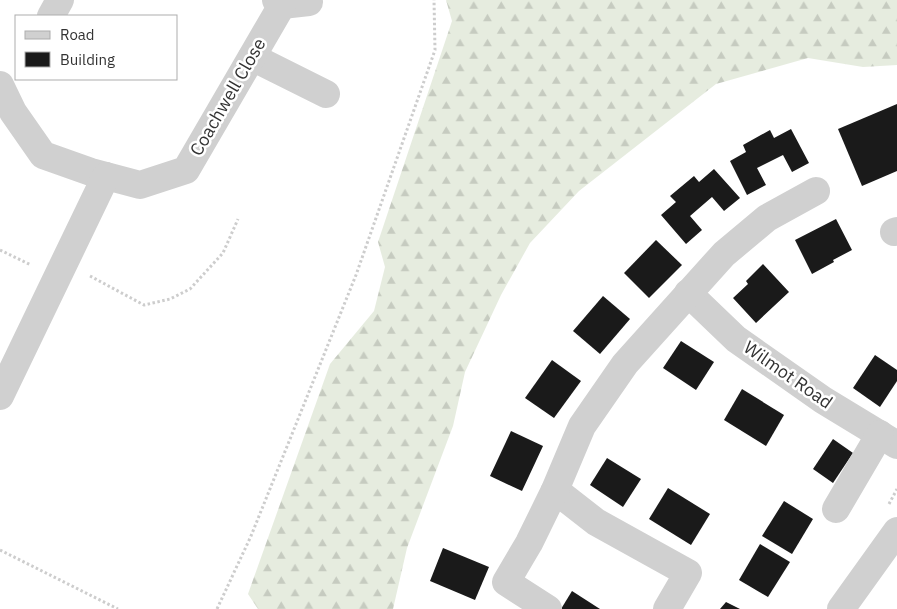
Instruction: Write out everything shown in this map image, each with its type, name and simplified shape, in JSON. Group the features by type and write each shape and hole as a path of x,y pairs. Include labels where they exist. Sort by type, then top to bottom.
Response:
{"street":[{"path":"52,15 60,0"},
{"name":"Coachwell Close","path":"7,85 13,112 42,155 140,185 186,170 252,57 289,2"},
{"path":"252,57 326,94"},
{"path":"0,396 106,176"},
{"path":"548,609 506,582 529,543 555,490 582,426 625,364 724,254 767,218 816,191"},
{"name":"Wilmot Road","path":"688,293 736,339 823,400 889,440"},
{"path":"836,509 889,440"},
{"path":"555,490 596,522 688,573 668,609"},
{"path":"841,609 897,531"}],"path":[{"path":"217,609 251,536 340,319 359,266 435,50 434,0"},
{"path":"87,274 144,305 170,299 190,289 223,253 238,218"},
{"path":"0,250 57,278"},
{"path":"0,550 118,609"}],"green space":[{"path":"446,0 897,0 897,65 863,67 808,58 716,84 579,191 530,243 501,295 465,372 453,426 407,548 393,609 258,609 248,594 330,364 374,311 385,267 378,242 452,21"}],"building":[{"path":"897,104 897,171 862,186 838,129"},
{"path":"791,129 809,163 792,172 783,155 757,168 766,185 747,195 730,161 746,152 743,145 770,130 774,138"},
{"path":"714,169 740,198 724,211 712,197 690,216 702,230 686,244 661,215 676,202 670,196 694,176 699,182"},
{"path":"836,219 852,250 812,274 795,240"},
{"path":"656,240 682,265 649,298 624,273"},
{"path":"763,264 789,292 756,323 733,298 748,284 746,281"},
{"path":"603,296 630,319 600,354 573,331"},
{"path":"681,341 714,362 696,390 663,368"},
{"path":"875,355 897,370 897,381 880,407 853,388"},
{"path":"552,360 581,381 554,418 525,398"},
{"path":"742,389 784,415 766,446 724,420"},
{"path":"511,431 543,446 522,491 490,476"},
{"path":"833,439 853,453 833,483 813,469"},
{"path":"607,458 641,479 623,507 590,485"},
{"path":"668,488 710,514 691,545 649,519"},
{"path":"784,501 813,519 792,554 762,536"},
{"path":"760,544 790,562 768,597 739,580"},
{"path":"443,548 489,567 475,600 430,581"},
{"path":"572,591 600,609 561,609"},
{"path":"726,602 740,609 720,609"}]}
